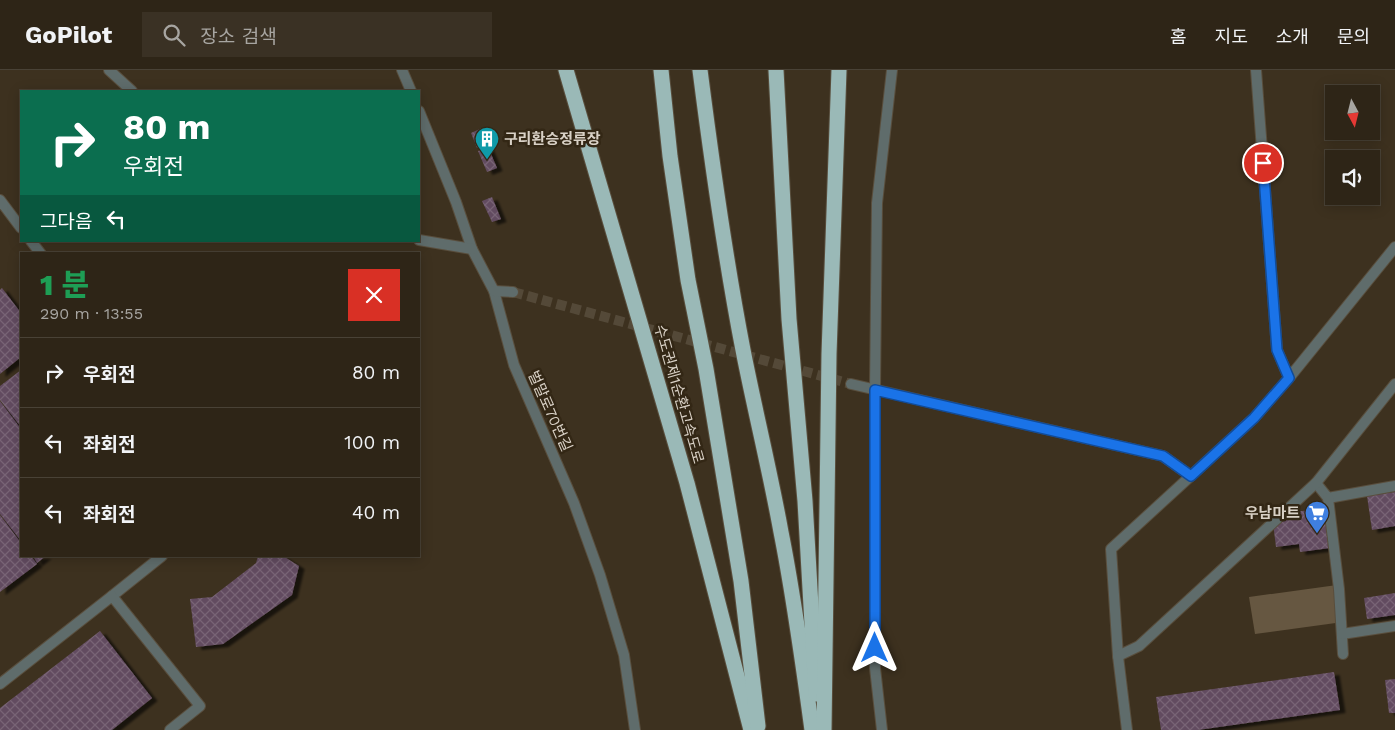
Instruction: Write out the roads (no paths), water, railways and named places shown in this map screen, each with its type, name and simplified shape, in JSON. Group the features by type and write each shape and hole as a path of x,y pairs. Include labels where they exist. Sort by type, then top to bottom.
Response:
{"highway":[{"name":"수도권제1순환고속도로","path":"566,70 686,483 751,730"},
{"name":"수도권제1순환고속도로","path":"661,70 670,156 686,271 706,369 741,581 759,730"},
{"path":"700,70 712,168 743,350 781,532 812,730"},
{"path":"776,70 789,319 805,501 818,730"},
{"path":"824,730 829,354 840,70"}],"street":[{"path":"109,70 131,90"},
{"path":"402,70 411,90"},
{"path":"882,730 875,668 877,203 892,70"},
{"path":"1256,70 1277,350 1289,378"},
{"name":"벌말로70번길","path":"420,113 456,202 472,248 494,291 514,365 574,503 600,575 624,655 635,730"},
{"path":"0,200 20,227"},
{"path":"420,240 472,248"},
{"path":"1127,730 1118,656 1111,549 1254,418 1289,378 1395,247"},
{"path":"494,291 513,292"},
{"path":"851,384 1163,456 1191,476"},
{"path":"1118,656 1139,646 1316,483 1395,384"},
{"path":"1316,483 1328,498 1339,589 1343,654"},
{"path":"1328,498 1395,486"},
{"path":"0,684 161,557"},
{"path":"112,596 200,706 170,730"},
{"path":"1342,634 1395,626"}],"tunnel":[{"path":"513,292 851,384"}],"place":[{"name":"구리환승정류장","path":"487,160"},
{"name":"우남마트","path":"1317,534"}]}
